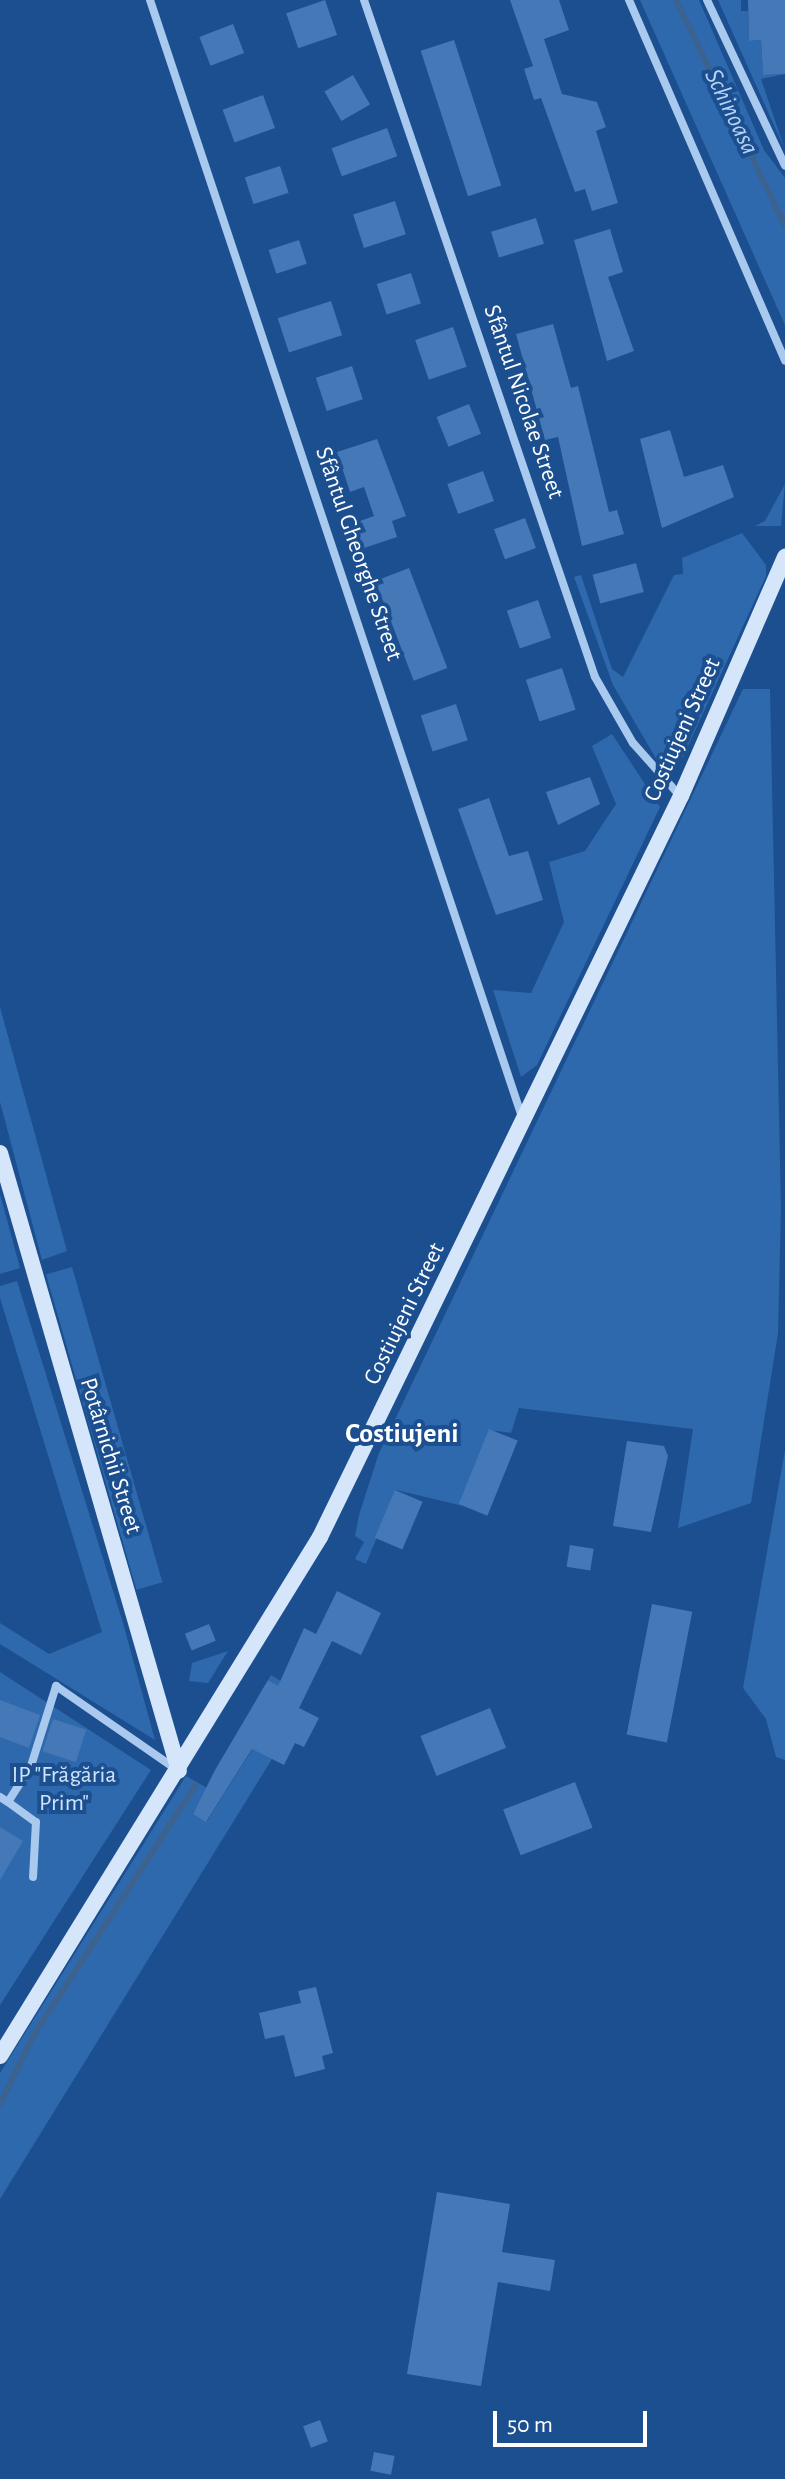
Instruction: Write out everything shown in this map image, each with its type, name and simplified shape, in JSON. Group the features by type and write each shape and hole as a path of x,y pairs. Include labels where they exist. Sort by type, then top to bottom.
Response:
{"street":[{"name":"Sfântul Gheorghe Street","path":"150,0 524,1121"},
{"name":"Sfântul Nicolae Street","path":"364,0 595,677 633,743 681,796"},
{"path":"629,0 785,361"},
{"path":"707,0 785,166"},
{"name":"Costiujeni Street","path":"0,2056 4,2038 179,1771 320,1537 681,796 785,557"},
{"name":"Potârnichii Street","path":"0,1153 179,1771"},
{"path":"33,1877 36,1822 4,1800 31,1766 56,1686 179,1771"}],"green space":[{"path":"640,0 699,0 764,150 785,178 785,325"},
{"path":"718,0 741,0 741,11 748,11 749,41 761,40 763,75 785,74 761,79 785,150"},
{"path":"785,484 781,526 755,526 765,521"},
{"path":"742,533 766,565 766,576 683,757 658,762 613,685 574,577 581,575 612,669 623,677 674,575 683,574 682,558"},
{"path":"743,689 770,689 781,1209 778,1333 751,1503 678,1528 693,1429 519,1408 511,1433 489,1430 476,1509 396,1490 366,1564 355,1559 364,1542 355,1536 379,1453"},
{"path":"612,734 660,807 537,1065 521,1077 493,990 531,993 564,922 549,862 585,851 616,804 592,746"},
{"path":"0,1007 67,1251 42,1260 0,1102"},
{"path":"0,1194 20,1268 0,1274"},
{"path":"72,1267 162,1582 136,1590 46,1274"},
{"path":"17,1281 123,1623 155,1740 0,1644 0,1623 49,1654 102,1632 0,1298 0,1286"},
{"path":"785,1450 785,1760 776,1757 766,1719 743,1688"},
{"path":"228,1651 208,1683 189,1681 192,1663"},
{"name":"IP \"Frăgăria Prim\"","path":"0,1672 151,1770 0,2005"},
{"path":"271,1675 305,1696 272,1759 0,2199 0,2073 186,1776 209,1789 193,1813 207,1821 288,1693 268,1680"}],"building":[{"path":"325,0 337,35 298,48 286,13"},
{"path":"510,0 559,0 569,30 544,39 562,94 597,102 606,127 596,131 618,203 592,211 585,189 575,192 541,98 534,100 524,69 533,66"},
{"path":"748,0 785,0 785,74 763,75 761,40 749,41"},
{"path":"233,24 244,53 211,66 199,37"},
{"path":"454,40 501,186 468,196 421,51"},
{"path":"353,75 370,104 341,121 324,92"},
{"path":"263,95 275,128 235,143 223,110"},
{"path":"387,128 397,156 342,176 332,148"},
{"path":"280,166 289,193 253,204 245,177"},
{"path":"395,201 406,234 364,248 353,215"},
{"path":"536,218 544,244 499,258 491,232"},
{"path":"610,229 623,272 608,277 634,351 607,361 574,240"},
{"path":"299,240 307,264 276,274 269,250"},
{"path":"411,273 421,303 387,315 377,284"},
{"path":"331,301 342,335 289,353 278,318"},
{"path":"553,324 571,388 578,386 609,512 617,510 624,534 582,546 558,437 545,440 516,334"},
{"path":"453,327 467,367 429,380 415,340"},
{"path":"352,366 363,399 327,411 316,378"},
{"path":"469,404 481,434 449,447 437,417"},
{"path":"670,430 684,477 723,465 734,497 662,528 640,439"},
{"path":"377,439 406,516 392,521 397,537 358,550 349,525 374,516 364,487 350,492 337,452"},
{"path":"483,471 494,501 458,514 447,484"},
{"path":"525,518 536,548 505,559 494,529"},
{"path":"636,563 644,592 600,604 593,575"},
{"path":"409,568 447,668 414,681 375,581"},
{"path":"538,600 551,638 520,649 507,611"},
{"path":"562,668 576,710 539,722 526,680"},
{"path":"456,704 468,740 433,752 421,715"},
{"path":"590,777 600,804 558,825 546,792"},
{"path":"489,798 509,856 528,851 543,900 496,915 458,809"},
{"path":"489,1429 518,1441 487,1516 459,1504"},
{"path":"627,1441 664,1446 668,1456 651,1532 613,1526"},
{"path":"395,1490 423,1502 402,1550 375,1538"},
{"path":"570,1545 594,1549 590,1570 567,1567"},
{"path":"337,1591 381,1613 361,1655 332,1641 299,1708 319,1718 304,1747 295,1743 284,1765 252,1749 206,1822 193,1814 215,1770 268,1680 278,1686 304,1628 316,1634"},
{"path":"652,1604 692,1612 667,1742 627,1735"},
{"path":"209,1624 216,1641 192,1650 185,1634"},
{"path":"0,1700 40,1715 29,1748 0,1737"},
{"path":"490,1708 506,1748 437,1776 420,1736"},
{"path":"53,1719 86,1730 76,1762 42,1751"},
{"path":"575,1782 593,1828 521,1855 503,1810"},
{"path":"0,1827 23,1841 0,1880"},
{"path":"316,1987 333,2053 322,2056 325,2069 295,2077 284,2035 265,2039 259,2013 301,2003 298,1991"},
{"path":"437,2192 510,2204 502,2252 555,2260 550,2291 498,2282 481,2386 407,2374"},
{"path":"320,2420 328,2442 311,2448 303,2426"},
{"path":"374,2452 395,2456 391,2475 370,2471"}],"waterway":[{"name":"Schinoasa","path":"676,0 785,225"},
{"path":"0,2104 34,2035 196,1785"}],"district":[{"name":"Costiujeni","path":"402,1434"}]}
